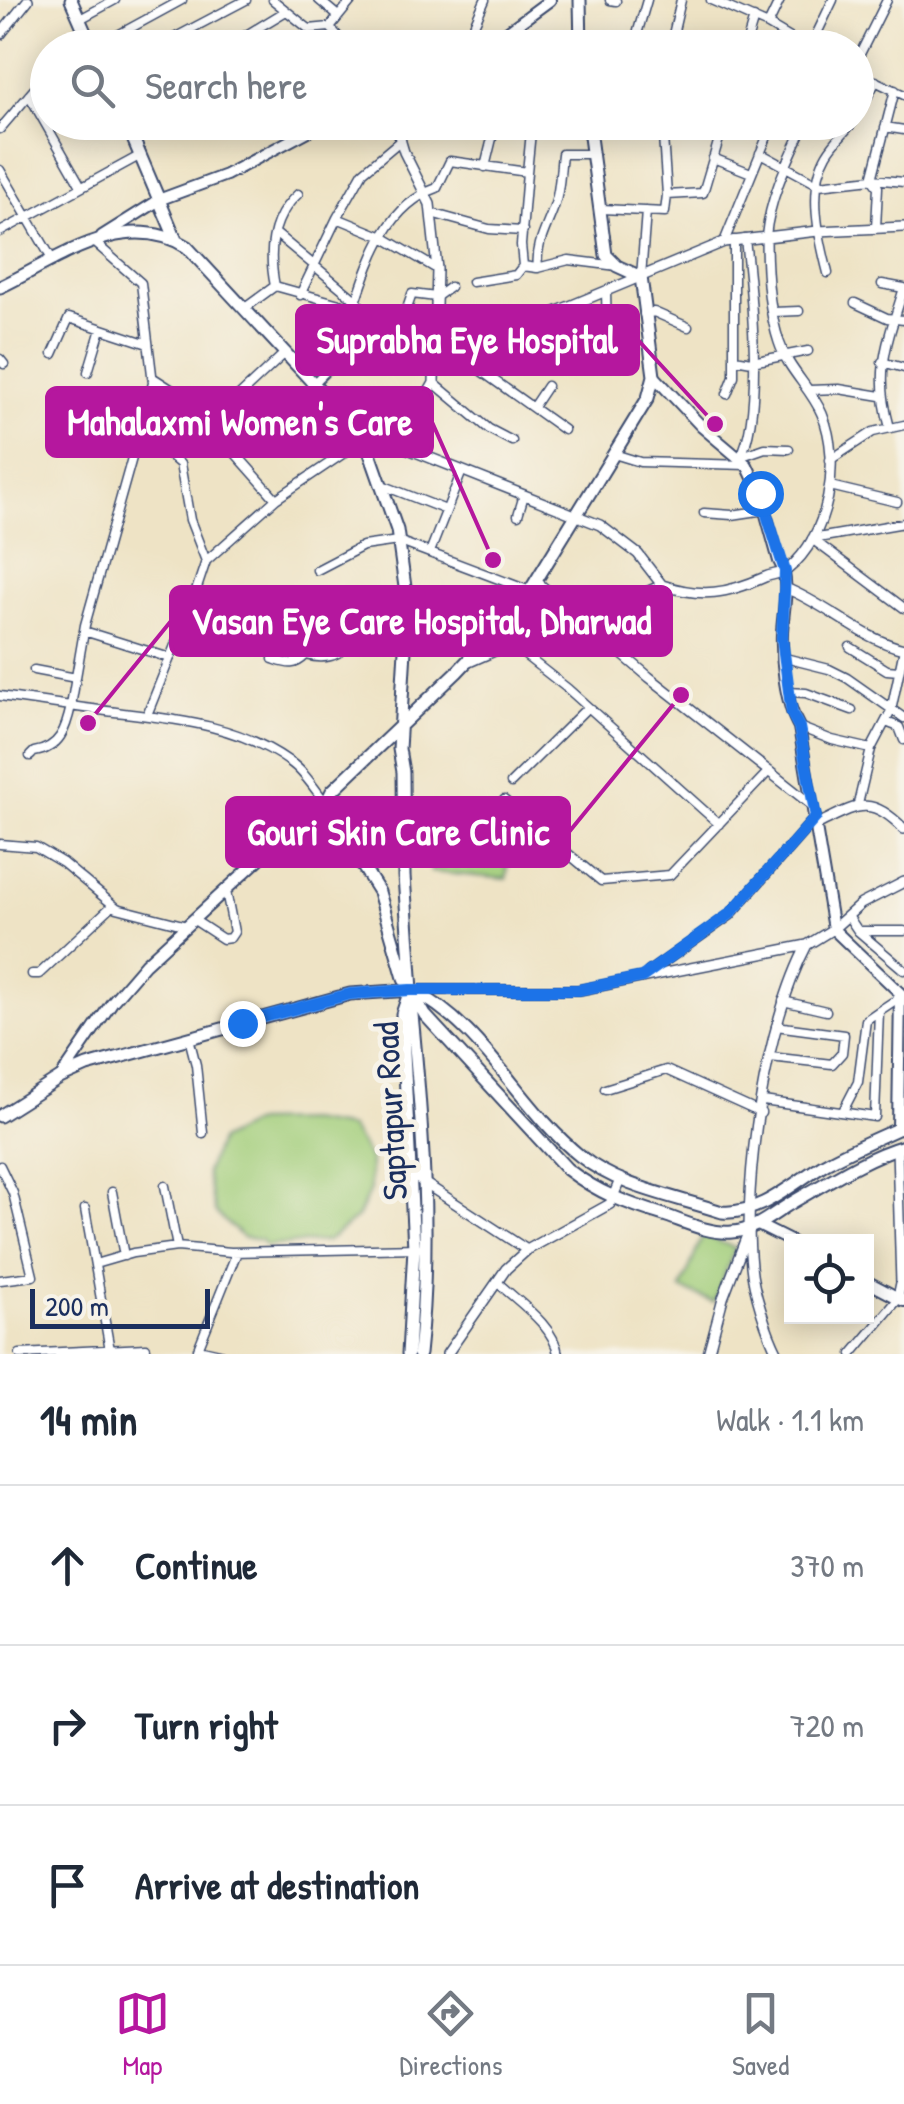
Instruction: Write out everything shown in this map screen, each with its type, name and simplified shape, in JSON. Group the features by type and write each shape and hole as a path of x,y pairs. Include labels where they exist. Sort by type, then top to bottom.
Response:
{"main road":[{"path":"71,0 85,30"},
{"path":"509,30 550,0"},
{"path":"580,0 581,30"},
{"path":"134,140 176,240"},
{"path":"0,288 95,240 161,199 226,175 291,140"},
{"path":"60,1078 113,1001 145,964 303,819 326,803 332,791 486,642 534,587 642,412 654,376 641,277 617,266 606,255 591,140"},
{"path":"95,240 118,233 158,234 187,247 368,437"},
{"path":"0,1116 60,1078 87,1066 350,994 415,992 458,1022 577,1154 620,1180 722,1212 750,1208 826,1163 901,1127 902,995 833,929 784,658 785,571 765,510 743,460 702,427 654,376"},
{"name":"Saptapur Road","path":"368,437 398,540 405,612 399,730 404,876 415,992 402,1014 402,1038 418,1178 419,1354"},
{"path":"326,803 378,892 399,959 433,1025 567,1170 612,1199 717,1232 754,1226 839,1176 901,1147"},
{"path":"378,892 393,888 404,876"},
{"path":"754,1226 784,1239"},
{"name":"Saptapur Road","path":"408,1354 419,1248"},
{"path":"874,1285 902,1298"}],"street":[{"path":"0,35 28,0"},
{"path":"78,30 115,0"},
{"path":"126,30 182,0"},
{"path":"189,30 246,0"},
{"path":"273,0 308,29 330,26 352,0"},
{"path":"319,0 338,16"},
{"path":"474,30 485,0"},
{"path":"638,30 647,0"},
{"path":"674,30 681,0"},
{"path":"711,0 728,4 778,30"},
{"path":"768,24 780,0"},
{"path":"817,30 833,0"},
{"path":"873,30 888,0"},
{"path":"253,30 286,10"},
{"path":"751,30 754,18"},
{"path":"330,26 333,30"},
{"path":"872,180 885,126 899,92 876,82 874,86"},
{"path":"0,130 29,95"},
{"path":"885,126 904,130"},
{"path":"55,140 82,186"},
{"path":"148,715 206,561 276,500 422,402 434,384 439,345 437,268 430,213 400,140 363,172 300,295"},
{"path":"486,167 492,140"},
{"path":"472,282 516,275 523,266 530,140"},
{"path":"602,209 664,212 667,194 663,140"},
{"path":"667,194 704,193 718,140"},
{"path":"727,394 735,359 734,240 751,172 766,140"},
{"path":"368,437 600,525 638,554 662,585 690,594 727,592 785,571 812,540 826,508 830,486 824,417 786,358 773,312 766,236 768,214 797,140"},
{"path":"828,274 818,231 818,185 827,155 839,140"},
{"path":"538,268 536,256 557,199 562,154 593,154"},
{"path":"760,154 818,185 872,180 904,182"},
{"path":"0,232 141,156"},
{"path":"713,158 751,172"},
{"path":"275,286 354,308 381,236 424,193 437,188 450,161 527,172"},
{"path":"0,170 53,261"},
{"path":"872,180 878,186 876,228"},
{"path":"275,286 270,264 275,233 284,206 298,194"},
{"path":"641,277 646,211"},
{"path":"430,213 489,229 523,231"},
{"path":"337,218 381,236 437,268"},
{"path":"439,345 524,325 734,240 904,227"},
{"path":"275,233 370,316 439,345 564,430"},
{"path":"30,756 48,750 63,734 84,631 142,432 152,377 140,283 95,240"},
{"path":"734,240 750,277 750,428 743,460"},
{"path":"523,266 538,268 570,260 617,266"},
{"path":"882,284 904,288 899,320 882,362 881,396 890,428"},
{"path":"245,308 275,286"},
{"path":"401,326 412,294 436,298 450,287"},
{"path":"606,291 607,334"},
{"path":"855,303 899,320"},
{"path":"773,312 799,311"},
{"path":"644,314 654,312 688,326"},
{"path":"314,383 354,344 370,316"},
{"path":"54,354 69,318 148,344"},
{"path":"88,372 101,329"},
{"path":"209,424 286,352"},
{"path":"735,359 752,362 808,352"},
{"path":"882,362 904,368"},
{"path":"152,377 188,400 276,500"},
{"path":"434,384 489,428 512,441"},
{"path":"532,408 547,386"},
{"path":"808,390 839,389 881,396"},
{"path":"830,460 873,432 904,424"},
{"path":"142,432 180,464 190,520 206,561"},
{"path":"614,454 640,462 743,460 765,448 788,449"},
{"path":"430,552 462,471"},
{"path":"382,486 446,510"},
{"path":"830,486 898,502"},
{"path":"518,516 524,495"},
{"path":"704,513 732,515 765,510"},
{"path":"812,540 904,523"},
{"path":"317,570 363,546 398,540 534,587 576,615 648,678 769,771 815,816"},
{"path":"812,540 904,608"},
{"path":"466,663 576,615 613,607 662,585"},
{"path":"785,588 809,597 884,644 904,649 890,711 871,750 858,804"},
{"path":"405,612 447,620 486,642"},
{"path":"84,631 170,658"},
{"path":"273,659 298,664 306,655 307,642 285,633"},
{"path":"306,655 321,659 334,656 368,636 379,634 406,639"},
{"path":"512,645 588,707 718,824"},
{"path":"850,647 887,670 899,670"},
{"path":"784,658 848,678 904,718"},
{"path":"34,670 76,678"},
{"path":"789,692 806,693 852,710"},
{"path":"0,696 203,724 246,739 292,762 326,803"},
{"path":"511,784 588,707"},
{"path":"886,722 899,728 904,740"},
{"path":"799,727 871,750"},
{"path":"504,800 602,881 670,875 769,771"},
{"path":"642,977 730,914 815,816 858,804 875,806 904,829"},
{"path":"0,844 36,847 114,905 191,923 223,939 234,932 226,891"},
{"path":"415,992 578,990 807,945 861,904 904,882"},
{"path":"32,974 39,974 114,905"},
{"path":"848,916 858,931 904,970"},
{"path":"858,931 904,931"},
{"path":"778,1354 751,1269 754,1226 750,1208 776,1026 807,945"},
{"path":"843,1111 858,1082 866,1020 902,995"},
{"path":"783,1001 826,1011"},
{"path":"763,1100 875,1116 879,1011"},
{"path":"770,1057 832,1064 842,1053 844,1035 776,1026"},
{"path":"188,1038 196,1065 203,1133"},
{"path":"605,1089 666,1070 761,1113"},
{"path":"852,1354 902,1298 901,1147"},
{"path":"0,1166 12,1193 33,1276 0,1280"},
{"path":"418,1178 527,1250"},
{"path":"447,1354 498,1282 527,1250 610,1204 620,1180"},
{"path":"165,1186 177,1247"},
{"path":"112,1192 124,1256"},
{"path":"0,1200 12,1193"},
{"path":"85,1208 110,1350"},
{"path":"708,1354 723,1298 754,1226"},
{"path":"95,1264 177,1247 238,1252 419,1248"},
{"path":"220,1354 196,1352 238,1252"},
{"path":"498,1282 546,1328 559,1349 558,1354"},
{"path":"20,1354 146,1348"}],"green space":[{"path":"438,821 478,824 479,830 495,833 512,843 506,879 431,872"},
{"path":"308,1121 350,1128 370,1159 370,1190 357,1218 327,1241 265,1246 261,1240 242,1237 215,1212 206,1172 219,1141 255,1122"},
{"path":"703,1235 735,1248 714,1302 681,1289"}],"place":[{"name":"Suprabha Eye Hospital","path":"715,424"},
{"name":"Mahalaxmi Women's Care","path":"493,560"},
{"name":"Gouri Skin Care Clinic","path":"681,695"},
{"name":"Vasan Eye Care Hospital, Dharwad","path":"88,723"}],"route":[{"path":"242,1023 350,994 463,989 578,990 642,977 730,914 816,817 799,727 792,714 782,638 785,571 760,493"}]}
